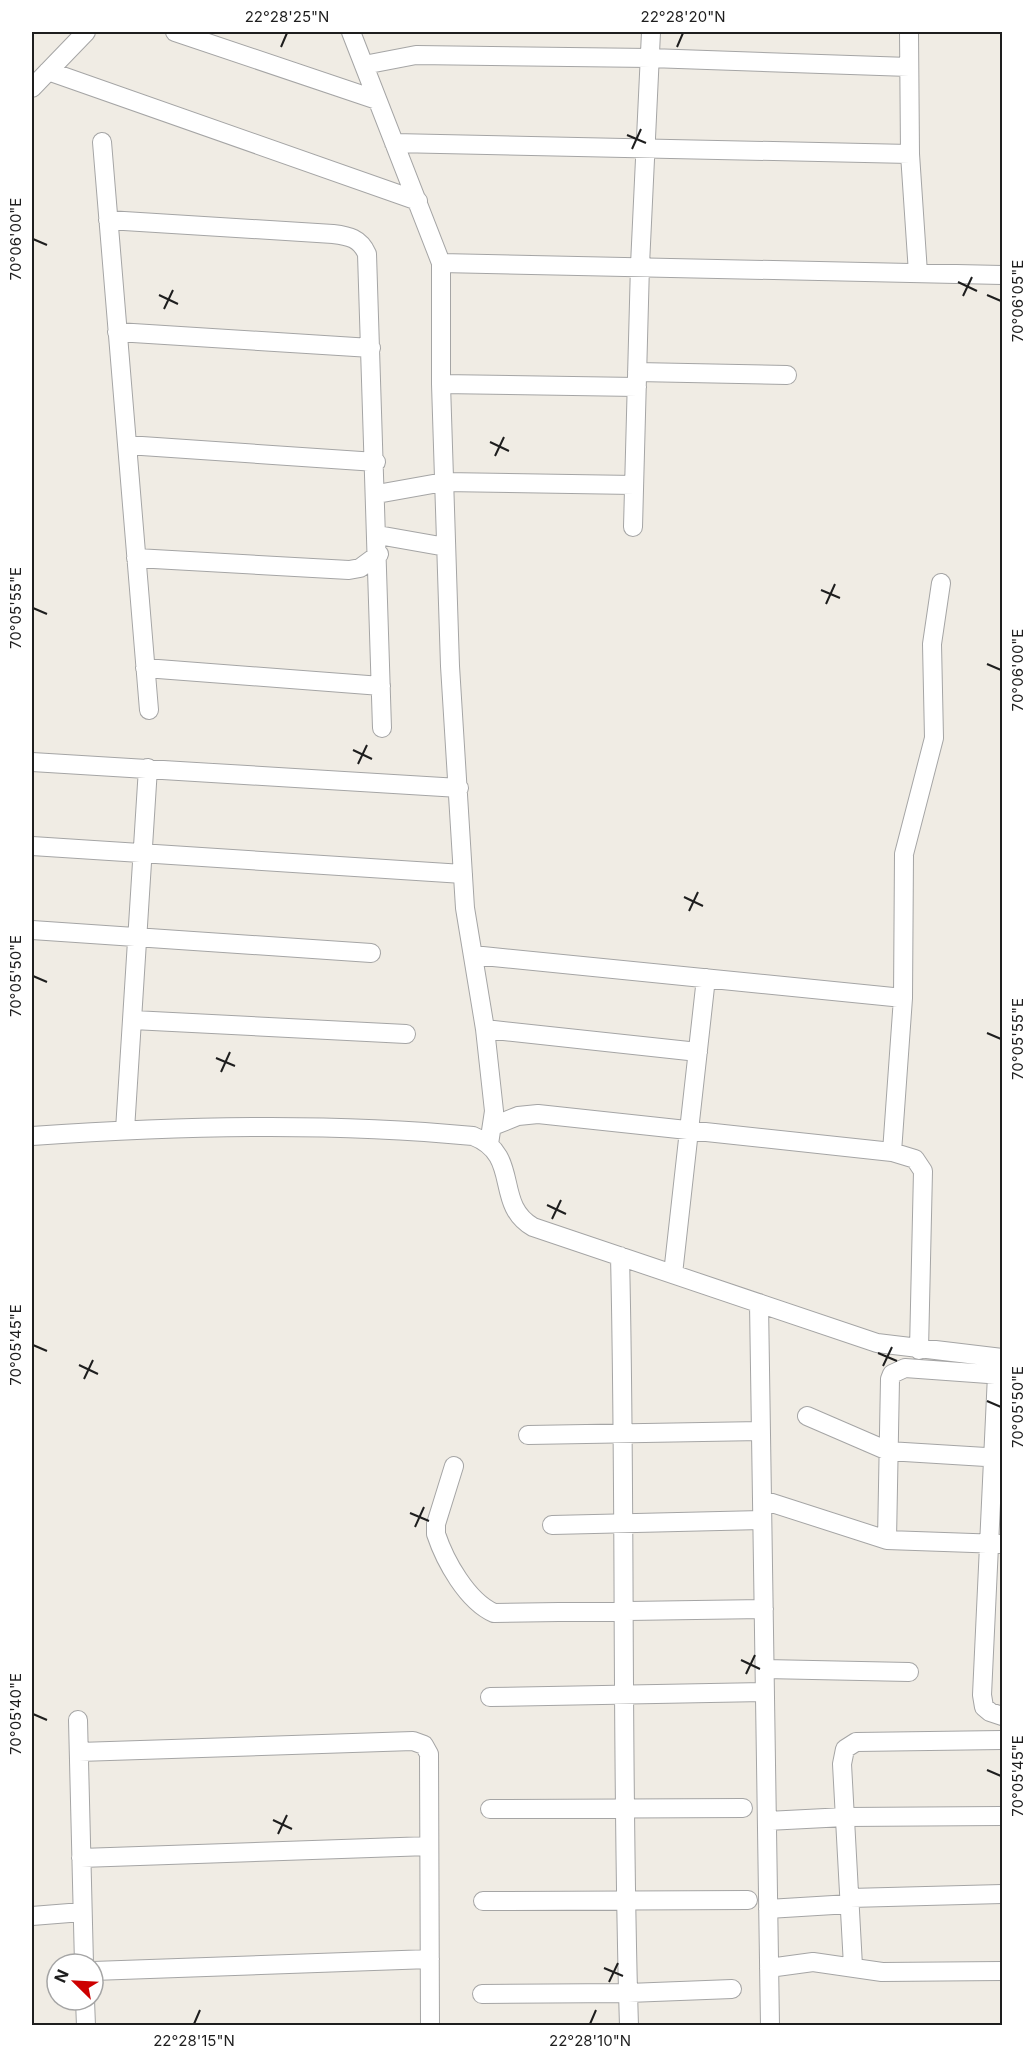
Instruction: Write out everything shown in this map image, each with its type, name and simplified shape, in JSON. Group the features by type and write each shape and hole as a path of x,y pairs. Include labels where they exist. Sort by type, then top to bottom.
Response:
{"street":[{"path":"32,88 86,32"},
{"path":"175,32 377,100"},
{"path":"351,32 441,263 441,384 450,666 465,908 485,1029 494,1111 491,1135 514,1209 524,1222 877,1343 1001,1369"},
{"path":"633,527 640,265 651,32"},
{"path":"909,32 910,154 918,273"},
{"path":"364,65 416,55 650,58 909,67"},
{"path":"48,71 418,201"},
{"path":"102,142 149,710"},
{"path":"394,144 910,154"},
{"path":"108,220 351,236 364,246 367,254 376,462 382,728"},
{"path":"441,263 640,265 1002,275"},
{"path":"117,332 371,348"},
{"path":"441,384 787,375"},
{"path":"127,445 376,462"},
{"path":"377,494 444,482 634,485"},
{"path":"136,558 349,570 360,568 378,545"},
{"path":"378,545 446,547"},
{"path":"892,1152 903,999 904,854 934,738 932,644 941,583"},
{"path":"145,668 381,686"},
{"path":"32,762 459,788"},
{"path":"125,1130 148,768"},
{"path":"32,846 463,873"},
{"path":"32,930 370,953"},
{"path":"473,955 903,999"},
{"path":"673,1274 706,978"},
{"path":"133,1020 406,1034"},
{"path":"485,1029 698,1052"},
{"path":"32,1136 125,1130 298,1127 466,1136 491,1135 518,1116 538,1114 892,1152 915,1158 923,1171 919,1350"},
{"path":"620,1256 624,1434 623,1695 629,2025"},
{"path":"759,1304 770,2025"},
{"path":"887,1540 890,1379 892,1374 905,1368 1001,1369"},
{"path":"1001,1369 994,1631 984,1707 1002,1716"},
{"path":"807,1416 888,1451 998,1458"},
{"path":"528,1436 761,1431"},
{"path":"454,1466 436,1524 436,1534 471,1598 494,1613 764,1609"},
{"path":"763,1500 887,1540 997,1543"},
{"path":"552,1525 762,1520"},
{"path":"765,1669 909,1672"},
{"path":"490,1697 765,1692"},
{"path":"78,1720 84,1952"},
{"path":"853,1966 842,1764 842,1755 849,1744 856,1742 1002,1740"},
{"path":"79,1752 419,1742 429,1754 430,2025"},
{"path":"490,1809 744,1808"},
{"path":"767,1821 845,1817 1002,1816"},
{"path":"81,1858 429,1846"},
{"path":"768,1909 850,1901 1002,1894"},
{"path":"483,1901 748,1900"},
{"path":"32,1916 82,1912"},
{"path":"105,1971 430,1959"},
{"path":"769,1968 813,1962 882,1972 1002,1971"},
{"path":"482,1994 628,1994 732,1989"}]}
